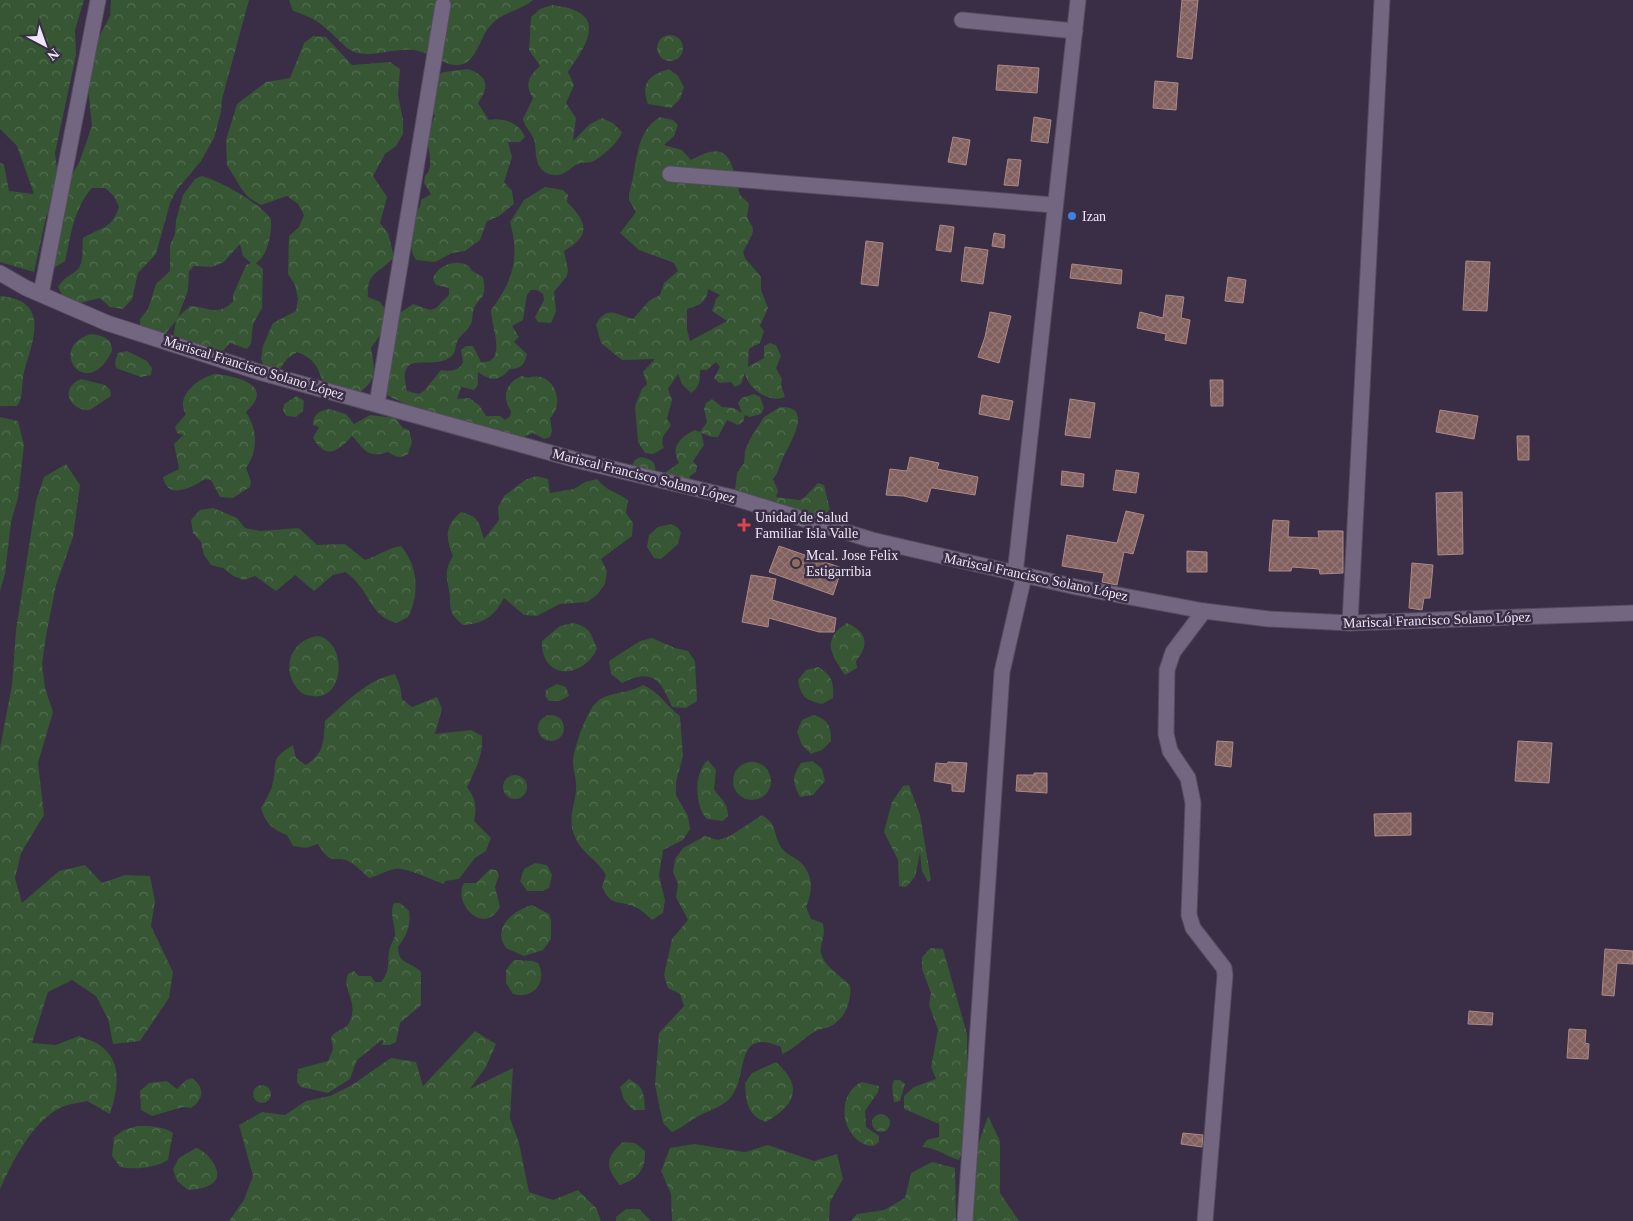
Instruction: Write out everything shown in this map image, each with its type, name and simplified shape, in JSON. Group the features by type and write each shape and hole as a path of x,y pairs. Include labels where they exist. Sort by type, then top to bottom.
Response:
{"street":[{"path":"41,294 98,0"},
{"path":"965,1221 1002,672 1020,575 1054,205 1078,0"},
{"path":"1350,623 1382,0"},
{"path":"377,404 443,5"},
{"path":"962,20 1075,30"},
{"path":"670,174 1054,205"},
{"name":"Mariscal Francisco Solano López","path":"0,273 41,294 107,323 259,372 580,461 731,497 872,540 1020,575 1204,611 1269,619 1350,623 1633,613"},
{"path":"1204,611 1169,660 1166,734 1170,751 1188,778 1194,803 1189,915 1193,928 1224,968 1225,975 1205,1221"}],"green space":[{"path":"0,0 84,0 75,30 76,55 55,153 60,194 79,163 92,126 88,87 99,37 110,16 111,0 249,0 222,99 221,112 214,138 201,161 176,191 170,203 156,254 138,273 132,299 123,309 110,307 100,298 75,304 64,298 58,287 65,278 74,273 79,267 82,260 83,238 105,227 113,220 116,214 119,207 114,196 105,188 92,188 81,204 74,222 65,261 54,268 49,256 59,196 46,217 34,272 0,262 0,162 4,165 9,191 34,194 17,146 0,129"},
{"path":"289,0 533,0 495,21 487,30 470,59 465,63 453,65 412,50 397,50 374,54 352,51 321,24 293,11"},
{"path":"552,5 569,8 581,14 587,20 589,29 588,38 583,49 568,72 574,85 566,103 576,118 573,141 590,124 602,118 613,123 622,132 614,145 596,160 577,164 566,172 557,175 545,172 539,166 534,140 523,119 533,98 529,89 529,80 540,66 529,50 531,17 540,9"},
{"path":"670,35 679,39 683,48 679,57 670,61 661,57 657,48 661,39"},
{"path":"313,36 326,37 352,65 390,62 400,69 398,95 403,120 403,134 396,146 385,154 373,176 387,197 380,223 388,233 394,257 372,277 369,282 368,297 380,302 388,313 387,325 371,348 374,367 373,377 360,392 342,391 332,388 323,380 312,361 297,352 287,359 279,370 266,371 261,359 263,346 273,323 296,311 298,299 295,285 288,274 289,236 299,227 304,215 298,204 287,196 261,205 249,198 227,165 226,140 237,104 266,82 290,78 304,43"},
{"path":"468,69 480,75 485,82 484,92 478,103 489,120 500,119 510,122 523,132 525,137 520,142 508,142 512,157 504,182 512,191 514,204 499,216 487,221 480,240 465,251 452,253 435,262 416,260 404,232 406,219 420,207 421,200 431,194 424,183 425,176 430,167 428,132 435,116 431,111 438,75 444,72"},
{"path":"669,69 678,76 684,87 680,99 671,108 648,104 645,91 648,81 656,74"},
{"path":"660,117 673,120 678,125 674,136 664,145 682,150 691,160 702,154 718,151 728,158 732,165 740,194 749,204 747,217 753,228 752,235 743,252 745,258 761,277 761,290 768,308 760,326 764,331 760,343 749,349 748,367 764,358 764,346 770,343 776,345 781,356 776,368 782,379 781,385 785,397 779,399 760,394 750,384 745,373 741,384 735,387 731,382 719,383 714,378 720,367 716,362 707,370 700,370 699,383 691,393 682,384 678,374 668,389 672,400 667,419 671,425 662,441 664,448 653,454 645,453 638,442 635,406 642,389 647,384 643,372 655,359 622,360 601,343 596,325 608,313 633,319 649,301 660,295 664,283 678,271 674,263 639,250 620,233 636,212 629,200 629,194 641,141 651,124","holes":["708,289 720,295 716,299 712,311 727,321 690,341 687,329 687,309 704,301"]},
{"path":"201,176 228,187 250,200 267,214 271,220 271,231 266,250 256,263 263,269 262,308 253,324 251,344 247,349 230,343 222,352 173,339 176,321 165,334 140,326 140,319 148,309 156,284 170,271 170,245 175,234 176,220 183,195 195,179","holes":["240,244 243,256 251,263 246,265 233,295 233,302 227,307 217,310 190,306 178,317 188,290 189,271 194,266 212,267 224,262"]},
{"path":"545,187 563,190 568,195 567,202 579,216 584,228 583,234 579,239 564,251 568,270 567,276 554,292 556,311 551,323 538,322 535,317 544,300 543,294 537,290 531,290 527,295 523,320 512,326 519,337 514,342 527,354 524,363 520,367 510,369 495,379 491,379 478,372 478,385 474,390 461,387 457,399 469,398 479,405 486,416 500,416 505,420 510,416 511,411 506,395 512,382 522,376 544,378 550,382 557,396 555,411 550,418 552,431 550,437 544,439 533,433 521,438 409,410 407,406 384,392 397,315 413,304 430,310 436,308 449,295 449,288 436,285 433,279 438,270 453,263 469,266 472,271 483,277 484,285 483,295 475,307 471,323 458,340 452,356 441,361 416,363 406,369 407,391 419,394 424,391 441,370 451,371 458,368 463,363 461,350 466,346 473,346 481,362 489,361 494,357 496,342 491,310 505,289 512,268 514,246 510,222 524,200"},
{"path":"0,296 16,299 27,305 32,314 34,324 34,335 23,376 21,398 17,406 0,406"},
{"path":"92,334 109,340 112,351 102,366 91,373 82,372 75,367 71,358 72,349 78,340"},
{"path":"127,351 147,361 152,368 151,375 141,377 116,368 115,362 118,353"},
{"path":"215,374 233,377 250,384 255,389 257,395 254,403 246,412 253,426 255,440 253,454 246,468 251,481 250,487 233,498 220,497 211,480 205,479 187,488 175,490 170,489 165,484 163,477 179,469 174,444 183,435 177,433 175,427 186,414 183,401 186,394 196,383"},
{"path":"81,379 105,385 110,390 111,396 90,410 77,407 69,398 69,393 74,383"},
{"path":"754,394 760,397 764,408 761,414 749,417 745,415 743,422 738,425 727,420 718,437 701,433 704,445 693,461 697,466 696,472 690,476 689,482 663,474 679,463 676,457 676,447 681,439 695,430 700,432 707,422 704,409 706,403 712,399 722,407 734,408 742,413 738,403 742,398"},
{"path":"297,396 304,401 303,411 296,417 286,416 283,410 284,404"},
{"path":"780,407 791,408 796,412 798,419 794,436 773,479 778,491 776,497 800,500 818,483 824,485 833,522 735,491 737,473 744,463 745,451 750,439 764,417"},
{"path":"329,409 346,414 354,424 370,415 395,418 403,428 409,430 412,442 408,454 400,457 388,452 371,454 352,436 337,449 327,451 323,449 313,438 319,427 313,425 313,421 317,414"},
{"path":"0,417 18,421 24,445 18,498 11,522 5,574 0,591"},
{"path":"641,457 653,462 655,474 632,466 635,460"},
{"path":"66,464 80,485 73,537 56,585 42,664 45,688 53,712 38,763 44,815 21,853 15,878 22,903 59,871 85,865 102,883 125,875 150,876 155,901 151,926 173,972 169,998 140,1041 113,1044 108,1019 96,996 72,980 48,992 32,1043 56,1045 79,1036 99,1044 108,1053 116,1069 115,1096 110,1114 87,1101 60,1108 40,1123 24,1144 0,1189 0,748 12,685 16,630 36,501 44,477"},
{"path":"536,476 548,479 550,493 574,489 585,482 597,479 608,489 628,500 626,513 633,523 632,536 601,559 607,571 605,584 597,595 587,602 560,604 537,616 524,615 504,598 497,610 488,618 477,623 463,625 454,616 451,609 447,569 453,556 448,537 449,527 461,512 467,514 478,521 484,539 499,520 498,507 504,496 525,480"},
{"path":"213,508 237,518 245,528 260,531 299,528 317,545 345,544 365,560 391,548 401,546 411,562 416,590 408,617 397,623 380,614 360,586 345,572 333,575 314,591 295,575 276,591 255,576 244,580 233,576 223,568 211,565 204,555 201,542 193,533 191,520 200,510"},
{"path":"671,524 681,532 678,544 661,559 654,558 647,547 649,535 658,527"},
{"path":"573,623 583,626 589,632 597,649 591,659 582,666 564,671 555,669 548,663 542,641 560,626"},
{"path":"847,623 859,630 865,644 856,661 857,668 845,675 833,654 831,641 839,629"},
{"path":"318,636 328,641 334,649 338,659 339,671 331,690 323,695 312,696 301,693 294,684 289,668 292,653 297,647 302,642"},
{"path":"652,638 675,648 688,651 695,661 697,701 686,708 672,707 664,689 654,679 640,676 622,683 611,674 609,661 640,641"},
{"path":"818,667 829,676 833,688 833,698 822,704 811,701 802,694 798,680 806,670"},
{"path":"395,674 400,686 402,699 412,707 437,697 442,709 435,734 471,730 482,736 480,756 467,787 475,803 474,821 491,838 486,851 475,858 459,879 445,881 444,884 400,869 369,878 350,862 327,856 318,844 306,848 293,846 287,835 277,831 267,822 261,808 271,789 275,762 285,750 293,745 296,758 306,765 320,751 325,721 366,686"},
{"path":"557,684 566,687 569,696 559,701 549,701 545,696 546,690"},
{"path":"643,685 654,691 680,716 683,756 676,782 676,795 688,816 690,829 683,840 663,850 659,876 665,900 663,913 652,920 636,907 611,900 608,897 602,887 606,875 578,843 572,830 576,792 574,756 581,730 589,713 593,706 602,698"},
{"path":"551,715 560,719 564,728 560,737 551,741 542,737 538,728 542,719"},
{"path":"813,715 828,724 831,741 822,750 811,754 802,745 797,732 802,720"},
{"path":"708,760 716,770 714,789 728,811 728,816 723,821 707,819 698,798 697,789 700,772"},
{"path":"813,761 822,769 825,781 813,795 800,797 794,784 796,772 801,763"},
{"path":"752,762 766,767 771,781 766,795 752,800 738,795 733,781 738,767"},
{"path":"515,775 520,776 526,782 526,792 520,798 515,799 510,798 504,792 503,787 504,782 510,776"},
{"path":"909,785 920,815 931,880 928,882 922,871 920,853 915,877 906,887 899,886 898,860 884,832 892,802 903,786"},
{"path":"762,815 773,826 778,842 783,849 804,866 810,877 811,889 806,907 811,919 823,923 824,933 821,953 826,963 850,985 850,997 843,1015 835,1024 816,1031 782,1054 781,1047 766,1042 755,1043 749,1048 745,1056 740,1077 731,1097 723,1104 672,1132 663,1123 655,1085 659,1033 684,1006 680,994 668,988 664,975 672,939 688,920 676,897 678,884 673,872 675,859 683,848 705,836 718,840 730,836"},
{"path":"535,863 547,865 552,875 549,888 543,891 527,891 520,881 524,869"},
{"path":"490,869 496,870 499,875 495,887 500,907 493,915 486,919 478,918 466,907 461,891 464,883 476,883"},
{"path":"394,903 400,903 409,911 409,926 404,939 398,947 400,957 421,972 421,1005 400,1023 396,1042 390,1045 382,1045 383,1039 357,1060 350,1079 328,1093 301,1087 297,1082 298,1069 328,1061 333,1049 331,1037 349,1023 352,1015 352,1002 346,980 348,974 354,971 359,976 371,976 375,982 381,982 385,977 388,968 389,950 395,936 392,915"},
{"path":"532,905 549,914 551,920 551,939 543,950 524,956 506,948 501,934 503,927 512,916 525,907"},
{"path":"931,948 943,949 967,1034 967,1061 973,1098 964,1149 959,1160 933,1149 922,1147 927,1140 939,1137 939,1124 904,1109 904,1096 914,1087 936,1079 931,1067 938,1030 929,1005 931,993 922,969 922,957"},
{"path":"514,960 538,963 541,970 540,982 533,992 521,995 513,994 506,983 506,970"},
{"path":"475,1031 496,1044 486,1067 470,1089 513,1068 510,1118 519,1143 529,1192 553,1200 578,1190 596,1208 601,1221 229,1221 244,1200 253,1176 239,1125 262,1112 285,1115 306,1101 330,1096 352,1085 391,1058 416,1062 423,1086"},
{"path":"776,1062 785,1071 790,1080 793,1087 792,1095 784,1109 766,1122 751,1112 747,1102 745,1083 752,1073"},
{"path":"192,1078 199,1085 201,1093 198,1101 191,1108 183,1107 152,1116 141,1110 140,1091 149,1083 167,1081 177,1089 186,1080"},
{"path":"629,1079 638,1085 642,1091 645,1110 633,1110 624,1100 620,1087"},
{"path":"894,1080 900,1080 905,1084 900,1101 894,1102 892,1086"},
{"path":"861,1082 879,1086 878,1092 865,1111 866,1127 879,1136 879,1142 874,1146 864,1144 856,1139 846,1121 846,1099"},
{"path":"262,1085 270,1090 271,1094 266,1102 262,1103 254,1098 253,1094 258,1086"},
{"path":"881,1114 887,1117 890,1123 887,1129 881,1132 875,1129 872,1123 875,1117"},
{"path":"988,1116 1000,1141 1000,1193 1019,1221 958,1221 971,1165"},
{"path":"137,1126 151,1126 173,1133 168,1160 145,1168 120,1167 112,1156 114,1137 124,1130"},
{"path":"623,1142 635,1143 645,1151 645,1157 640,1173 632,1180 620,1185 612,1173 609,1163 617,1147"},
{"path":"694,1144 745,1152 768,1145 814,1161 837,1154 843,1179 830,1202 829,1221 672,1221 671,1194 661,1171 670,1148"},
{"path":"196,1148 205,1153 213,1162 216,1167 217,1178 209,1186 188,1190 177,1181 173,1169 179,1158"},
{"path":"932,1162 955,1168 956,1221 851,1221 857,1214 884,1210 905,1198 911,1173"},
{"path":"626,1209 639,1209 651,1221 616,1221 616,1217"}],"building":[{"path":"1182,0 1198,0 1192,59 1177,57"},
{"path":"998,65 1039,68 1037,93 996,90"},
{"path":"1155,81 1178,83 1176,110 1153,108"},
{"path":"1034,117 1051,120 1048,143 1031,141"},
{"path":"953,137 970,140 966,165 948,162"},
{"path":"1008,159 1021,160 1018,186 1004,185"},
{"path":"940,225 954,227 951,252 936,250"},
{"path":"994,233 1005,235 1004,248 992,246"},
{"path":"866,241 883,243 878,286 861,284"},
{"path":"965,247 988,250 983,284 961,281"},
{"path":"1466,261 1490,262 1487,311 1463,310"},
{"path":"1072,264 1122,270 1121,284 1070,278"},
{"path":"1228,277 1246,280 1243,303 1225,301"},
{"path":"1166,295 1184,297 1181,318 1190,320 1186,344 1165,340 1166,334 1137,328 1140,312 1163,318"},
{"path":"990,312 1011,316 999,363 978,357 985,337"},
{"path":"1210,380 1223,380 1223,406 1211,406"},
{"path":"982,395 1013,401 1009,420 979,414"},
{"path":"1070,399 1095,403 1090,438 1065,435"},
{"path":"1440,410 1478,416 1474,439 1436,432"},
{"path":"1517,436 1529,436 1529,460 1518,460"},
{"path":"910,457 939,463 937,469 978,477 975,495 931,488 927,502 904,496 886,495 890,469 907,471"},
{"path":"1116,470 1139,473 1136,493 1113,490"},
{"path":"1062,471 1084,474 1083,487 1061,485"},
{"path":"1462,492 1463,554 1438,555 1436,493"},
{"path":"1126,511 1144,515 1133,554 1124,552 1117,585 1102,582 1104,573 1062,566 1067,535 1117,543"},
{"path":"1273,520 1289,521 1288,537 1319,538 1318,531 1343,531 1343,573 1320,574 1319,569 1292,567 1291,571 1269,571"},
{"path":"779,546 842,568 833,595 769,572"},
{"path":"1187,551 1207,552 1207,572 1187,572"},
{"path":"1412,563 1433,565 1430,598 1424,598 1422,610 1409,608"},
{"path":"751,575 776,579 772,600 836,618 834,632 819,632 769,618 768,627 742,622"},
{"path":"1217,741 1233,742 1231,767 1215,765"},
{"path":"1518,741 1552,743 1549,783 1515,781"},
{"path":"948,762 967,763 964,792 952,791 952,784 934,781 936,763 947,764"},
{"path":"1034,773 1047,773 1047,793 1016,791 1017,775 1034,775"},
{"path":"1411,813 1411,835 1375,836 1374,814"},
{"path":"1605,949 1633,951 1633,964 1617,963 1614,996 1602,995"},
{"path":"1469,1011 1493,1013 1492,1025 1468,1024"},
{"path":"1569,1029 1586,1030 1585,1043 1589,1044 1588,1059 1567,1058"},
{"path":"1183,1133 1203,1135 1202,1147 1181,1144"}],"place":[{"name":"Izan","path":"1072,216"},
{"name":"Unidad de Salud Familiar Isla Valle","path":"744,525"},
{"name":"Mcal. Jose Felix Estigarribia","path":"796,563"}]}
